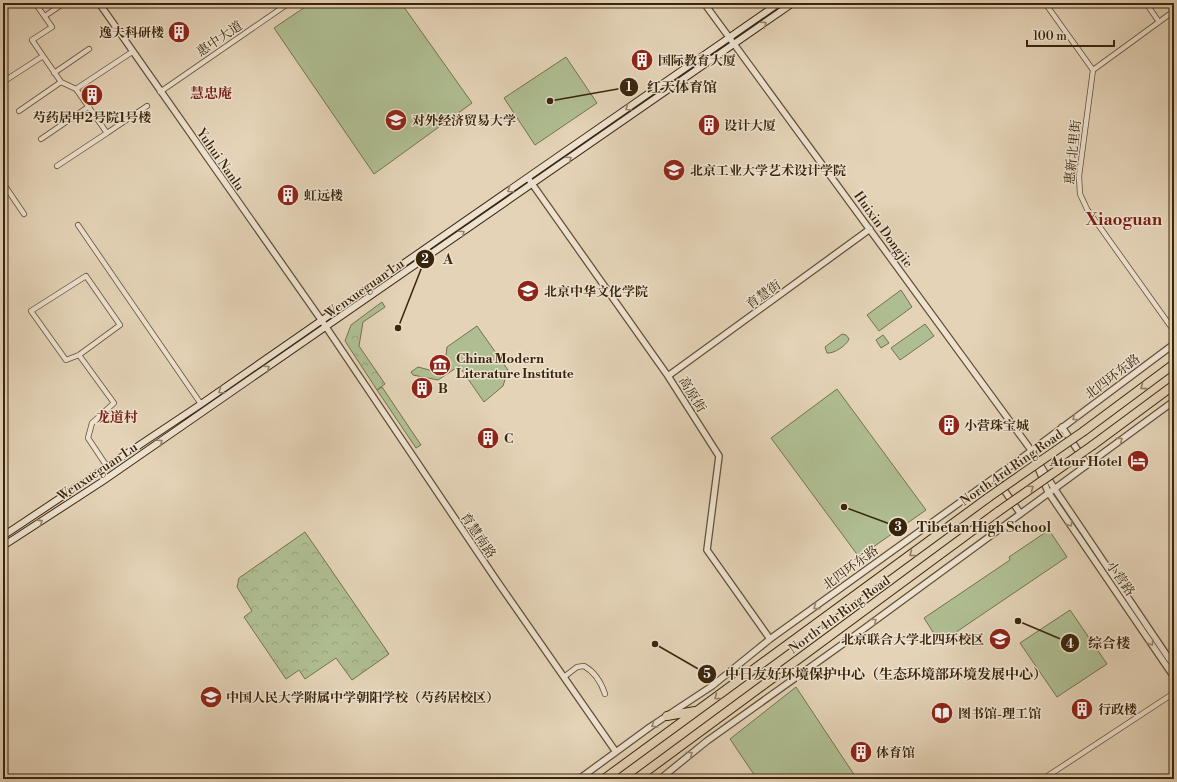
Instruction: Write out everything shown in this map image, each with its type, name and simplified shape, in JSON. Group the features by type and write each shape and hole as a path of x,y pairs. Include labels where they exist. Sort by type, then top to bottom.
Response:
{"highway":[{"name":"北四环东路","path":"1084,431 1174,364"},
{"name":"North 4th Ring Road","path":"636,779 999,511 1093,445 1174,385"},
{"name":"North 4rd Ring Road","path":"604,779 989,498 1084,431"},
{"path":"667,716 698,711"}],"main road":[{"name":"Wenxueguan Lu","path":"3,536 108,468 779,3"},
{"name":"Wenxueguan Lu","path":"3,546 104,481 793,3"}],"street":[{"path":"36,3 52,27 32,40 61,82 76,89 107,133"},
{"path":"44,16 64,3"},
{"name":"Yuhui Nanlu","path":"99,3 326,327"},
{"name":"惠中大道","path":"160,92 289,3"},
{"name":"Huixin Dongjie","path":"704,3 1031,450"},
{"path":"1045,3 1093,70 1174,11"},
{"path":"1146,3 1159,22"},
{"path":"54,73 90,49"},
{"path":"76,89 132,52"},
{"path":"3,82 43,56"},
{"name":"惠新北里街","path":"1093,70 1079,176 1080,194 1087,209 1174,331"},
{"path":"19,111 61,82"},
{"path":"57,166 147,106"},
{"path":"41,139 88,107"},
{"name":"高原街","path":"528,178 668,376 719,456 707,550 770,640"},
{"path":"3,183 24,214"},
{"path":"78,225 201,404"},
{"name":"育慧街","path":"668,376 870,229"},
{"path":"86,276 120,325 79,355 66,360 31,311 86,276"},
{"name":"育慧南路","path":"326,327 497,581 616,752"},
{"name":"北四环东路","path":"579,779 667,716 712,686 770,640 1174,344"},
{"path":"79,355 114,403 92,423 88,438 108,468"},
{"path":"660,779 707,741 854,636 1048,492 1174,401"},
{"path":"1062,427 1087,464"},
{"name":"小营路","path":"1031,450 1054,488 1174,667"},
{"name":"小营路","path":"1031,450 1048,492 1174,677"},
{"path":"994,477 1020,513"},
{"path":"564,677 577,667 584,666 600,681 604,694"},
{"path":"1174,667 1174,677"},
{"path":"1043,779 1174,693"}],"green space":[{"path":"311,3 401,3 472,103 374,174 274,28"},
{"path":"566,57 597,103 535,145 504,98"},
{"path":"901,290 912,307 879,331 867,315"},
{"path":"382,302 385,307 363,322 359,346 385,384 377,390 345,341 351,325"},
{"path":"925,324 934,336 900,360 891,348"},
{"path":"477,326 508,370 503,386 484,402 459,366 438,380 413,375 411,372 418,367 433,371 445,364 447,347"},
{"path":"842,334 846,335 849,339 848,341 837,351 827,353 825,347"},
{"path":"883,335 889,343 881,348 876,340"},
{"path":"382,387 421,445 416,448 377,390"},
{"path":"837,389 926,510 859,557 771,438"},
{"path":"1049,530 1067,557 940,643 924,618 1010,560 1009,557"},
{"path":"305,532 389,654 352,680 336,658 305,679 299,670 286,679 244,617 252,611 237,587 239,578"},
{"path":"1070,610 1107,664 1057,697 1020,643"},
{"path":"796,687 857,779 757,779 730,739"}],"place":[{"name":"逸夫科研楼","path":"179,32"},
{"name":"国际教育大厦","path":"642,60"},
{"name":"芍药居甲2号院1号楼","path":"92,95"},
{"name":"红天体育馆","path":"550,101"},
{"name":"对外经济贸易大学","path":"396,120"},
{"name":"设计大厦","path":"709,125"},
{"name":"北京工业大学艺术设计学院","path":"674,170"},
{"name":"虹远楼","path":"288,195"},
{"name":"北京中华文化学院","path":"528,291"},
{"name":"A","path":"398,328"},
{"name":"China Modern Literature Institute","path":"440,365"},
{"name":"B","path":"422,388"},
{"name":"小营珠宝城","path":"949,425"},
{"name":"C","path":"488,438"},
{"name":"Atour Hotel","path":"1138,461"},
{"name":"Tibetan High School","path":"844,507"},
{"name":"综合楼","path":"1018,621"},
{"name":"北京联合大学北四环校区","path":"1000,639"},
{"name":"中日友好环境保护中心（生态环境部环境发展中心）","path":"655,644"},
{"name":"中国人民大学附属中学朝阳学校（芍药居校区）","path":"211,697"},
{"name":"行政楼","path":"1082,709"},
{"name":"图书馆-理工馆","path":"942,713"},
{"name":"体育馆","path":"861,752"}],"district":[{"name":"慧忠庵","path":"211,93"},
{"name":"Xiaoguan","path":"1124,219"},
{"name":"龙道村","path":"117,417"}]}
